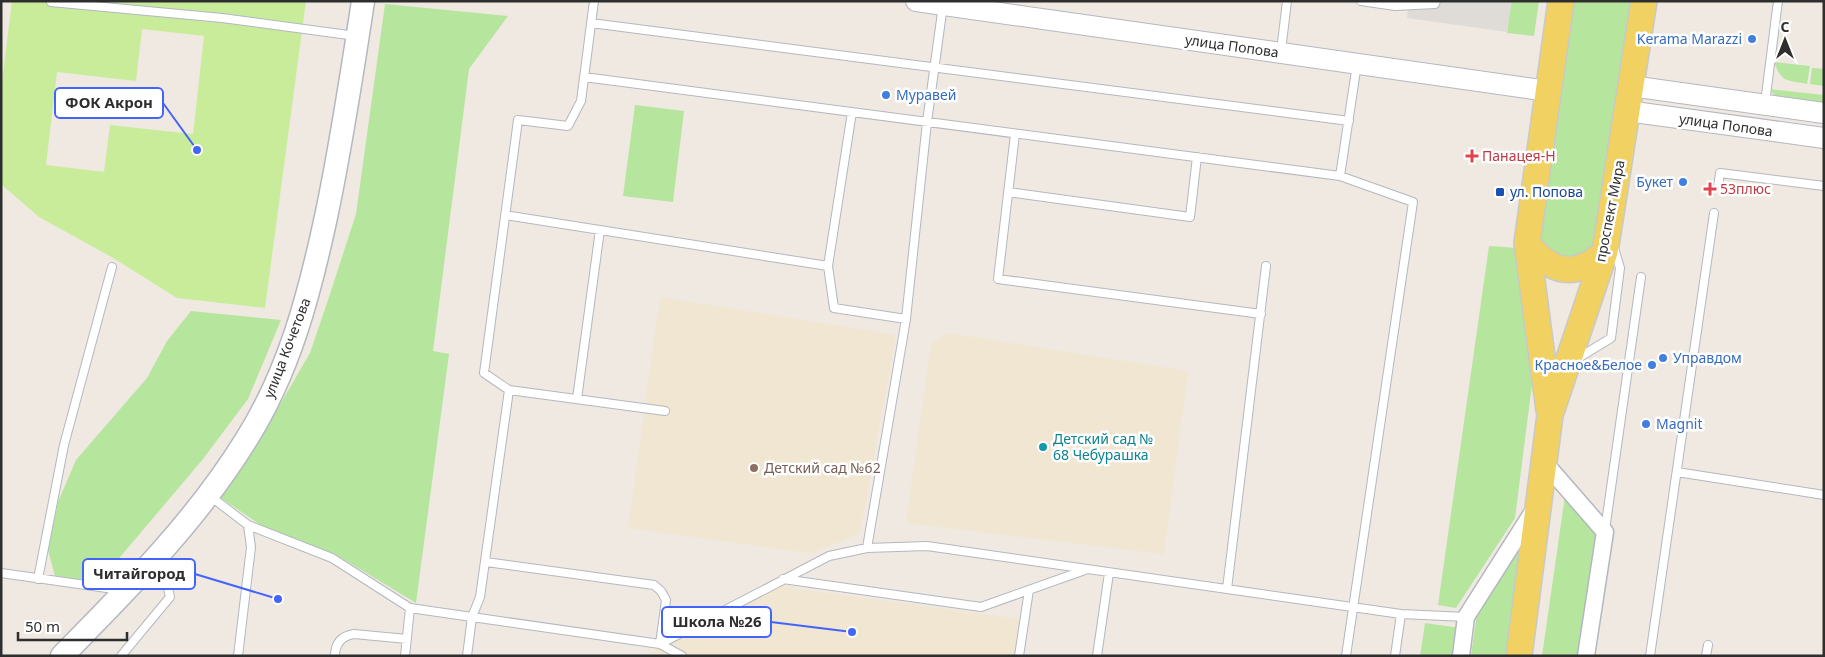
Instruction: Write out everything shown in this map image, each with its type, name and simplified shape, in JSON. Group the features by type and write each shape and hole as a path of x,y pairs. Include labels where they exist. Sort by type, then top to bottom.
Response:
{"main road":[{"name":"улица Кочетова","path":"62,656 160,553 208,495 246,440 278,380 298,329 312,281 339,156 363,1"},
{"name":"проспект Мира","path":"1550,415 1527,243 1560,1"},
{"name":"проспект Мира","path":"1519,656 1550,415 1607,242 1644,1"},
{"path":"1527,243 1541,259 1551,266 1563,270 1584,267 1594,262 1607,242"}],"street":[{"name":"улица Попова","path":"929,3 1548,91"},
{"name":"улица Попова","path":"1631,86 1824,113"},
{"path":"1761,130 1765,105"},
{"name":"улица Попова","path":"1627,111 1824,138"},
{"path":"1544,462 1605,532 1586,656"},
{"path":"1461,656 1466,618 1538,503"}],"lane":[{"path":"594,1 581,101 568,126 518,120 484,373 509,390 665,411"},
{"path":"1281,53 1287,1"},
{"path":"1361,1 1395,6 1435,4 1436,1"},
{"path":"1765,105 1778,1"},
{"path":"51,2 222,18 358,36"},
{"path":"867,548 906,319 927,122 935,68 929,3"},
{"path":"591,23 1349,121"},
{"path":"1340,176 1358,64"},
{"path":"584,77 1340,176 1412,202 1346,656"},
{"path":"852,112 828,266 834,308 906,319"},
{"path":"1015,134 998,279 1261,314"},
{"path":"1008,192 1190,217 1197,157"},
{"path":"1718,187 1720,173 1824,186"},
{"path":"1650,656 1714,214"},
{"path":"505,215 828,266"},
{"path":"577,399 600,230"},
{"path":"1567,365 1611,338 1620,268 1607,242"},
{"path":"1227,589 1266,266"},
{"path":"38,579 64,445 112,267"},
{"path":"1605,532 1641,277"},
{"path":"467,656 472,618 480,597 486,562 509,390"},
{"path":"1677,472 1824,494"},
{"path":"208,495 248,525 332,558 410,608 660,644 682,656"},
{"path":"238,656 251,547 248,525"},
{"path":"660,644 829,556 867,548 927,546 1353,608 1401,614 1466,618"},
{"path":"121,656 170,597 160,553"},
{"path":"486,562 654,585 662,591 666,600 660,644"},
{"path":"783,579 981,607 1087,570"},
{"path":"1097,656 1108,572"},
{"path":"1,573 126,590"},
{"path":"1020,656 1029,590"},
{"path":"405,656 410,608"},
{"path":"1395,656 1401,614"},
{"path":"335,656 337,644 347,635 407,639"},
{"path":"1706,656 1708,645"}],"shaded area":[{"path":"1409,1 1512,1 1507,32 1407,18"},
{"name":"Детский сад №62","path":"660,297 896,335 860,534 809,553 628,528"},
{"path":"947,333 1188,371 1164,554 906,523 931,344"},
{"path":"776,586 1020,619 1014,656 649,656 661,646"}],"green space":[{"path":"12,1 306,1 265,308 177,298 115,259 39,217 1,184 1,90","holes":["142,29 204,36 193,134 110,125 104,172 46,165 57,72 136,81"]},
{"path":"1511,1 1539,1 1534,36 1507,33"},
{"path":"1567,1 1635,1 1600,244 1564,262 1536,242"},
{"path":"385,4 508,16 469,69 433,351 449,354 416,603 335,554 262,526 218,496 271,420 310,353 356,214"},
{"path":"1774,62 1810,66 1807,84 1789,81 1782,77"},
{"path":"1812,68 1824,69 1824,86 1810,84"},
{"path":"1769,89 1824,95 1824,104 1777,98"},
{"path":"635,105 684,111 673,202 623,196"},
{"path":"1489,246 1518,248 1536,353 1515,518 1456,608 1438,605"},
{"path":"191,311 281,320 248,399 203,459 99,582 55,576 48,550 58,502 76,460 147,378 167,341"},
{"path":"1565,496 1597,535 1580,656 1542,656"},
{"path":"1521,541 1507,656 1471,656 1477,613"},
{"path":"1425,623 1460,628 1456,656 1420,656"}],"place":[{"name":"Kerama Marazzi","path":"1752,39"},
{"name":"Муравей","path":"886,95"},
{"name":"ФОК Акрон","path":"197,150"},
{"name":"Панацея-Н","path":"1472,156"},
{"name":"Букет","path":"1683,182"},
{"name":"53плюс","path":"1710,189"},
{"name":"ул. Попова","path":"1500,192"},
{"name":"Управдом","path":"1663,358"},
{"name":"Красное&Белое","path":"1652,365"},
{"name":"Magnit","path":"1646,424"},
{"name":"Детский сад № 68 Чебурашка","path":"1043,447"},
{"name":"Детский сад №62","path":"754,468"},
{"name":"Читайгород","path":"278,599"},
{"name":"Школа №26","path":"852,632"}]}
